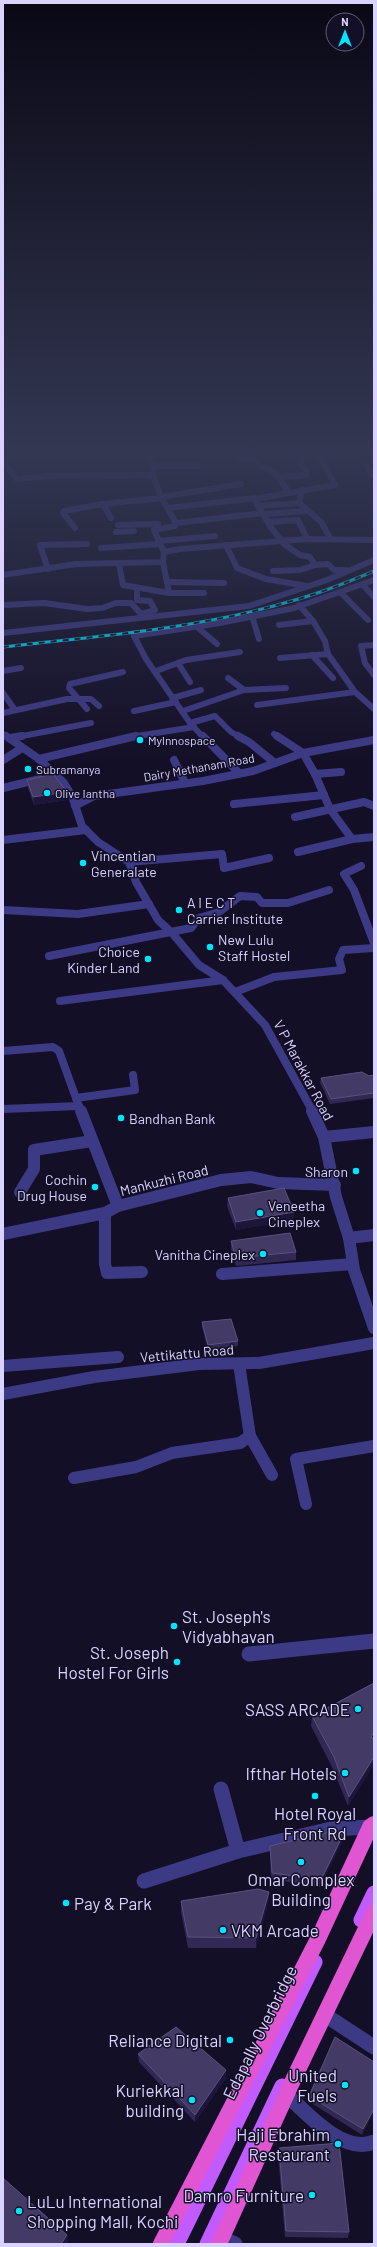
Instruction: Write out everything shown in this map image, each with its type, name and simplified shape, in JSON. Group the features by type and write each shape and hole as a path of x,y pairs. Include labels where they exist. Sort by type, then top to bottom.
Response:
{"highway":[{"path":"161,2244 179,2212 373,1829"},
{"path":"221,2242 286,2095 374,1912"}],"main road":[{"name":"Edapally Overbridge","path":"176,2244 331,1931 373,1829"},
{"path":"221,2242 374,1893"}],"street":[{"path":"43,554 48,569"},
{"path":"164,554 163,562 169,593"},
{"path":"230,554 237,568 266,579 309,586"},
{"path":"296,554 300,557 310,557 315,565"},
{"path":"3,634 249,606 309,586 374,560"},
{"path":"3,575 76,564 163,562"},
{"path":"119,564 124,585 169,593 204,593"},
{"path":"273,571 300,570 315,565 328,564 334,570 352,570"},
{"path":"239,773 192,725 161,683 156,671 140,651 134,636 252,616 341,593 374,580"},
{"path":"167,582 224,583"},
{"path":"363,585 374,596"},
{"path":"3,605 44,603 87,609 102,608 116,603 132,603 141,614 155,610 150,601 137,600 137,588"},
{"path":"341,593 368,620"},
{"path":"299,605 313,621 325,641 328,654 355,692 374,708"},
{"path":"252,616 259,639"},
{"path":"279,625 313,621"},
{"path":"196,626 217,644"},
{"path":"374,645 361,646 365,663 374,675"},
{"path":"156,671 178,663 208,656 240,652"},
{"path":"280,658 328,654"},
{"path":"312,655 333,678"},
{"path":"178,663 190,682"},
{"path":"3,671 21,668"},
{"path":"86,709 69,688 70,684 123,672"},
{"path":"228,678 244,690"},
{"path":"183,711 244,690 286,688"},
{"path":"134,711 174,700 201,690"},
{"path":"257,705 355,692"},
{"path":"3,693 15,710"},
{"path":"3,713 77,698 91,699 99,706"},
{"path":"39,760 134,736 192,725 215,716 231,732 249,742 275,763"},
{"path":"6,736 90,723"},
{"path":"274,734 302,753 316,774 330,809 352,839"},
{"path":"6,736 39,760 64,783 72,796 82,826 98,842 129,862 222,854 224,868 269,858"},
{"name":"Dairy Methanam Road","path":"75,806 94,796 185,783 253,771 302,753 374,740"},
{"path":"3,760 22,748"},
{"path":"174,760 185,783"},
{"path":"316,774 341,772"},
{"path":"3,788 55,775"},
{"path":"234,804 324,795"},
{"path":"295,817 364,802 374,806"},
{"path":"3,840 86,830"},
{"path":"298,852 352,839 374,837"},
{"name":"V P Marakkar Road","path":"129,862 136,882 158,920 172,933 199,965 223,980 266,1025 310,1106 324,1137 335,1184 336,1197 349,1238 353,1264 374,1328"},
{"path":"361,866 344,874 355,887 367,932 374,943"},
{"path":"49,956 172,933 191,928 199,918 219,912 240,896 257,897 262,903 282,905 292,904 309,895 329,890"},
{"path":"3,910 78,914 149,904"},
{"path":"235,992 254,981 288,974 342,970 338,959 343,950 374,948"},
{"path":"60,1001 223,980"},
{"path":"3,1051 54,1047 59,1051 118,1206"},
{"path":"3,1109 78,1102 136,1090 132,1075"},
{"path":"324,1137 374,1132"},
{"path":"20,1192 34,1169 34,1150 92,1141"},
{"name":"Mankuzhi Road","path":"3,1234 105,1213 118,1206 221,1180 251,1177 278,1183 335,1184"},
{"path":"105,1213 105,1264 107,1272 142,1272"},
{"path":"349,1238 374,1235"},
{"path":"222,1274 353,1264"},
{"name":"Vettikattu Road","path":"3,1394 94,1377 199,1364 239,1364 275,1360 374,1343"},
{"path":"3,1366 118,1357"},
{"path":"239,1364 250,1436 272,1475"},
{"path":"74,1478 136,1467 172,1452 240,1443 250,1436"},
{"path":"306,1504 296,1459 374,1446"},
{"path":"249,1654 374,1641"},
{"path":"222,1789 238,1851"},
{"path":"144,1881 238,1851 331,1829 373,1829"},
{"path":"325,2015 374,2047"},
{"path":"286,2095 324,2129 356,2145 365,2147 374,2142"}],"building":[{"path":"53,774 67,792 33,797 27,780"},
{"path":"362,1072 369,1076 374,1075 374,1093 331,1099 321,1078"},
{"name":"Veneetha Cineplex","path":"284,1188 294,1212 236,1222 228,1198"},
{"path":"290,1233 296,1252 236,1258 231,1241"},
{"path":"231,1319 238,1341 208,1345 202,1322"},
{"path":"374,1683 374,1732 371,1737 374,1739 374,1757 349,1797 334,1757 312,1716"},
{"name":"Omar Complex Building","path":"333,1831 345,1831 321,1880 272,1873 270,1846"},
{"name":"VKM Arcade","path":"258,1889 269,1892 256,1938 188,1937 181,1901"},
{"name":"Kuriekkal building","path":"176,2027 226,2070 195,2115 138,2054"},
{"name":"United Fuels","path":"335,2037 374,2062 374,2109 363,2129 309,2096"},
{"name":"Damro Furniture","path":"339,2143 349,2232 286,2231 279,2148"},
{"name":"LuLu International Shopping Mall, Kochi","path":"3,2178 67,2235 61,2244 3,2244"}],"railway":[{"path":"3,647 111,635 218,619 299,599 332,588 374,571"}],"place":[{"name":"Mylnnospace","path":"140,740"},
{"name":"Subramanya","path":"28,769"},
{"name":"Olive Iantha","path":"47,793"},
{"name":"Vincentian Generalate","path":"83,863"},
{"name":"A I E C T Carrier Institute","path":"179,910"},
{"name":"New Lulu Staff Hostel","path":"210,947"},
{"name":"Choice Kinder Land","path":"148,959"},
{"name":"Bandhan Bank","path":"121,1118"},
{"name":"Sharon","path":"356,1171"},
{"name":"Cochin Drug House","path":"95,1187"},
{"name":"Veneetha Cineplex","path":"260,1213"},
{"name":"Vanitha Cineplex","path":"263,1254"},
{"name":"St. Joseph's Vidyabhavan","path":"174,1626"},
{"name":"St. Joseph Hostel For Girls","path":"177,1662"},
{"name":"SASS ARCADE","path":"358,1709"},
{"name":"Ifthar Hotels","path":"345,1773"},
{"name":"Hotel Royal Front Rd","path":"315,1796"},
{"name":"Omar Complex Building","path":"301,1862"},
{"name":"Pay & Park","path":"66,1903"},
{"name":"VKM Arcade","path":"223,1930"},
{"name":"Reliance Digital","path":"230,2040"},
{"name":"United Fuels","path":"345,2085"},
{"name":"Kuriekkal building","path":"192,2100"},
{"name":"Haji Ebrahim Restaurant","path":"338,2144"},
{"name":"Damro Furniture","path":"312,2195"},
{"name":"LuLu International Shopping Mall, Kochi","path":"19,2211"}]}
